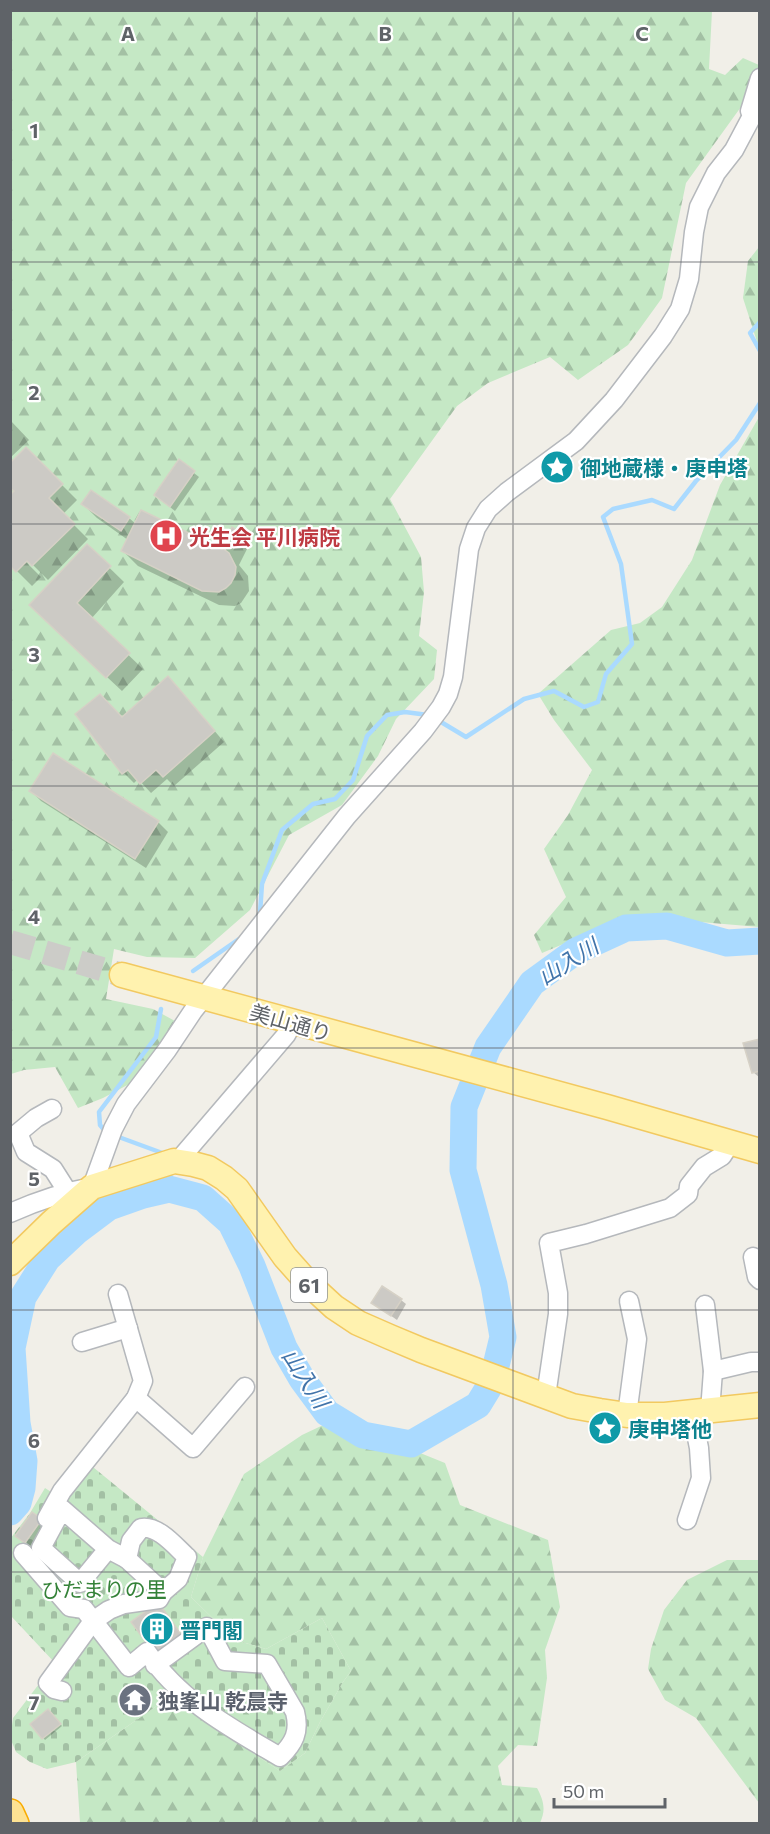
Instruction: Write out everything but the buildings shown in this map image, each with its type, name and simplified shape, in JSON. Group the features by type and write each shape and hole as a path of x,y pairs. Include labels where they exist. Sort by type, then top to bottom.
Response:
{"highway":[{"path":"10,1813 15,1824"}],"main road":[{"name":"美山通り","path":"122,975 731,1142"},
{"path":"731,1142 759,1151"},
{"path":"10,1263 92,1187 173,1162"},
{"name":"61","path":"173,1162 208,1168 224,1178 237,1190 285,1257 309,1284 334,1307 358,1323 390,1337 572,1406 600,1412 665,1415 759,1406"}],"street":[{"path":"745,127 759,78"},
{"path":"10,1213 67,1191 92,1187 111,1134 126,1104 204,998 347,816 427,726 439,709 448,694 453,677 469,549 476,528 488,509 507,492 576,441 614,400 663,336 680,309 688,279 699,207 716,173 734,150 759,101"},
{"path":"745,127 759,114"},
{"path":"173,1162 286,1035 293,1022"},
{"path":"52,1109 36,1118 18,1133 15,1142 53,1169 67,1191"},
{"path":"546,1396 558,1314 558,1293 549,1243 670,1208 688,1194 689,1186 704,1167 722,1156 731,1142"},
{"path":"753,1257 759,1280"},
{"path":"118,1294 142,1381 136,1398 62,1491 36,1536 17,1559 70,1607 89,1615 124,1604 159,1599 163,1592 178,1579 187,1557 155,1529 148,1526 141,1528 131,1541 127,1559"},
{"path":"627,1414 637,1340 629,1301"},
{"path":"689,1513 701,1478 699,1448 701,1412 713,1371 705,1305"},
{"path":"82,1342 128,1328"},
{"path":"713,1371 759,1362"},
{"path":"136,1398 193,1448 245,1387"},
{"path":"80,1583 42,1548 62,1509 88,1471"},
{"path":"62,1509 108,1549 127,1559 163,1592"},
{"path":"108,1549 80,1583 74,1596 129,1667 147,1652 155,1665 174,1686 218,1720 280,1756 293,1743 297,1720 295,1712 267,1664 225,1661 207,1628 155,1665"},
{"path":"62,1691 54,1689 48,1683 89,1615"}],"green space":[{"path":"11,11 712,11 709,69 725,75 743,58 759,65 759,82 686,183 662,298 628,345 578,380 550,357 488,383 457,406 390,499 421,557 424,592 419,636 437,650 434,679 396,719 378,756 342,805 289,835 250,910 195,958 147,957 114,949 106,999 153,1009 175,1021 135,1081 78,1108 55,1067 24,1070 11,1074"},
{"path":"759,247 759,348 743,298 748,261"},
{"path":"759,417 759,927 630,916 542,953 534,935 566,897 544,849 568,815 592,770 554,720 538,694 611,630 640,623 662,607 692,560 720,485"},
{"path":"336,1419 445,1463 460,1505 548,1540 560,1607 545,1650 547,1678 537,1746 518,1745 498,1766 502,1785 537,1788 543,1806 540,1823 80,1823 76,1762 171,1696 280,1771 305,1753 320,1722 351,1671 322,1618 266,1649 235,1640 191,1597 203,1557 244,1474 302,1435"},
{"name":"ひだまりの里","path":"88,1463 203,1557 191,1597 235,1640 266,1649 322,1618 351,1671 320,1722 305,1753 280,1771 171,1696 76,1762 47,1769 30,1762 16,1752 11,1740 13,1718 55,1663 11,1616 10,1539 45,1488 62,1499"},
{"path":"727,1560 759,1560 759,1803 696,1718 665,1700 648,1669 651,1649 664,1610 687,1580"}],"waterway":[{"path":"760,322 750,333 760,351"},
{"path":"436,719 466,737 524,699 554,691 584,707 598,702 606,674 632,644 621,564 603,517 613,509 652,500 674,509 696,481 736,440 760,403"},
{"path":"258,916 262,884 282,830 313,804 335,799 353,780 367,736 387,715 405,712 428,715"},
{"name":"山入川","path":"10,1512 18,1503 22,1488 24,1461 17,1423 12,1348 23,1297 47,1259 77,1231 109,1207 169,1189 203,1198 231,1223 252,1266 284,1348 302,1379 327,1413 363,1435 411,1444 478,1405 492,1382 503,1337 494,1285 463,1170 464,1107 488,1047 532,983 576,951 626,928 667,926 727,943 760,941"},
{"path":"193,971 239,939"},
{"path":"106,1132 100,1125 99,1112 156,1037 161,1009"},
{"path":"116,1136 165,1154"},
{"path":"169,1189 171,1169"}],"tunnel":[{"path":"10,942 122,975"}],"place":[{"name":"御地蔵様・庚申塔","path":"557,467"},
{"name":"光生会 平川病院","path":"166,536"},
{"name":"庚申塔他","path":"605,1428"},
{"name":"晋門閣","path":"157,1629"},
{"name":"独峯山 乾晨寺","path":"135,1700"}]}
